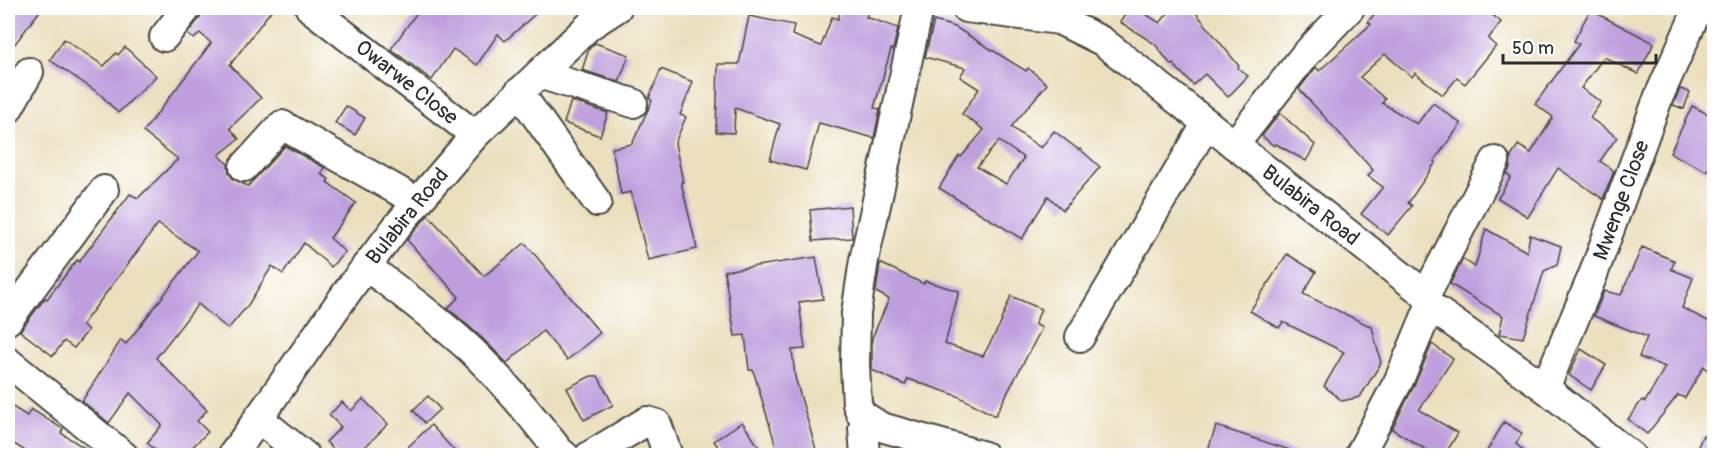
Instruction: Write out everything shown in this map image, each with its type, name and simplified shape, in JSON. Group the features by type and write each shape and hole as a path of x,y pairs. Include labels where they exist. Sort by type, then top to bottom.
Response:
{"street":[{"path":"164,37 187,8"},
{"name":"Owarwe Close","path":"310,8 475,135"},
{"name":"Bulabira Road","path":"232,456 366,266 475,135 589,26 617,8"},
{"path":"919,8 874,208 856,313 857,404 861,414 881,427 984,456"},
{"name":"Bulabira Road","path":"966,8 1059,20 1102,41 1428,300 1545,388 1603,447 1631,456"},
{"path":"1234,145 1304,56 1350,8"},
{"name":"Mwenge Close","path":"1545,388 1593,275 1659,96 1696,11"},
{"path":"8,109 29,72"},
{"path":"529,83 633,103"},
{"path":"529,83 597,202"},
{"path":"1080,337 1207,123"},
{"path":"244,167 282,125 418,202"},
{"path":"1359,456 1399,380 1428,300 1495,161"},
{"path":"8,320 104,190"},
{"path":"366,266 422,307 472,351 528,411 565,456"},
{"path":"8,362 124,456"},
{"path":"258,418 305,456"},
{"path":"866,456 863,428 869,420"},
{"path":"589,456 647,421 657,424 668,456"}],"building":[{"path":"8,8 42,8 8,53"},
{"path":"203,8 273,8 230,65 261,98 230,128 239,139 219,155 228,164 229,173 233,179 248,186 285,146 325,168 321,174 329,179 327,182 356,203 330,238 345,252 331,267 304,243 283,274 272,266 248,305 228,329 198,304 156,358 207,410 197,421 208,432 183,456 163,456 147,443 162,425 130,393 109,423 82,401 121,340 126,344 198,251 158,224 82,325 88,330 74,348 64,341 53,356 20,331 77,260 79,262 130,194 138,198 178,159 143,132 211,43 200,33 194,39 187,34 200,18"},
{"path":"420,8 542,8 505,41 498,34 477,65 453,49 432,80 391,49"},
{"path":"841,8 859,8 869,11 866,17 898,28 874,108 880,109 874,138 819,123 806,170 770,160 780,124 735,108 734,133 716,132 718,64 739,64 749,16 794,25 792,35 821,46 832,17 838,19"},
{"path":"1130,8 1136,8 1160,23 1172,8 1192,8 1239,66 1238,68 1248,76 1228,97 1205,74 1193,85 1173,64 1171,65 1155,44 1120,22"},
{"path":"1379,8 1484,8 1501,22 1488,39 1496,46 1465,84 1457,78 1443,95 1415,73 1412,77 1385,54 1360,77 1385,99 1382,103 1417,124 1433,103 1461,124 1434,161 1436,162 1408,203 1412,206 1388,235 1361,214 1383,187 1368,176 1373,170 1299,89 1316,67 1319,71 1371,24 1368,22"},
{"path":"1590,10 1654,43 1638,74 1604,57 1581,88 1601,102 1590,118 1617,137 1600,161 1614,171 1603,199 1558,168 1528,217 1498,198 1511,177 1507,174 1511,157 1518,145 1531,153 1553,117 1535,104 1579,44 1574,41"},
{"path":"934,21 955,27 1026,71 1028,68 1047,84 1011,127 1041,148 1054,131 1080,149 1100,167 1063,210 1048,196 1022,239 939,188 959,156 961,157 984,130 962,114 979,89 960,77 965,68 925,57","holes":["999,141 1024,158 1006,184 977,167"]},
{"path":"64,39 104,66 125,47 156,76 118,113 100,94 50,60"},
{"path":"595,43 629,55 619,82 582,70 589,49"},
{"path":"661,69 693,82 680,115 686,117 675,143 683,182 681,182 697,249 648,260 631,192 621,194 612,148 632,144 652,101 649,98"},
{"path":"1680,89 1690,92 1684,109 1673,105"},
{"path":"571,101 608,113 600,136 564,123"},
{"path":"346,106 365,118 355,135 335,123"},
{"path":"1692,106 1714,117 1714,173 1670,153"},
{"path":"1280,113 1315,145 1306,161 1276,144 1274,146 1262,136"},
{"path":"850,206 852,238 813,241 810,210"},
{"path":"428,215 484,276 525,243 600,333 567,360 543,331 507,363 448,308 459,297 407,240"},
{"path":"1486,229 1527,252 1530,235 1561,246 1557,265 1544,271 1523,338 1499,334 1503,316 1450,284 1463,259 1475,267"},
{"path":"1642,247 1675,261 1671,269 1693,278 1682,308 1714,324 1714,378 1704,366 1685,398 1678,395 1647,434 1628,419 1642,400 1645,402 1665,367 1639,357 1647,337 1594,316 1604,291 1621,295"},
{"path":"1287,254 1316,272 1303,294 1372,327 1381,363 1360,397 1342,401 1324,386 1344,352 1283,322 1279,328 1250,311"},
{"path":"816,257 823,299 799,302 805,349 792,350 795,377 818,456 779,456 753,370 749,370 745,335 735,336 724,271"},
{"path":"880,263 924,284 925,281 959,291 945,344 983,356 1002,321 1011,296 1041,309 1035,324 1042,328 995,416 958,396 908,379 905,385 872,370 872,338 889,299 876,292"},
{"path":"1432,344 1453,359 1419,410 1458,433 1444,456 1436,456 1392,429"},
{"path":"1581,349 1606,365 1591,390 1569,375"},
{"path":"591,376 598,376 613,405 584,420 567,388"},
{"path":"428,396 440,409 425,423 413,410"},
{"path":"363,399 388,424 356,456 340,456 326,442 341,427 329,415 342,402 351,411"},
{"path":"8,404 27,416 31,409 63,429 61,433 97,456 33,456 8,440"},
{"path":"742,422 765,456 724,456 714,441"},
{"path":"1504,422 1522,433 1516,444 1530,456 1484,456"},
{"path":"431,425 459,456 416,456 408,447"},
{"path":"1216,426 1296,452 1295,456 1206,456"},
{"path":"1703,435 1714,441 1714,456 1694,456"}]}
